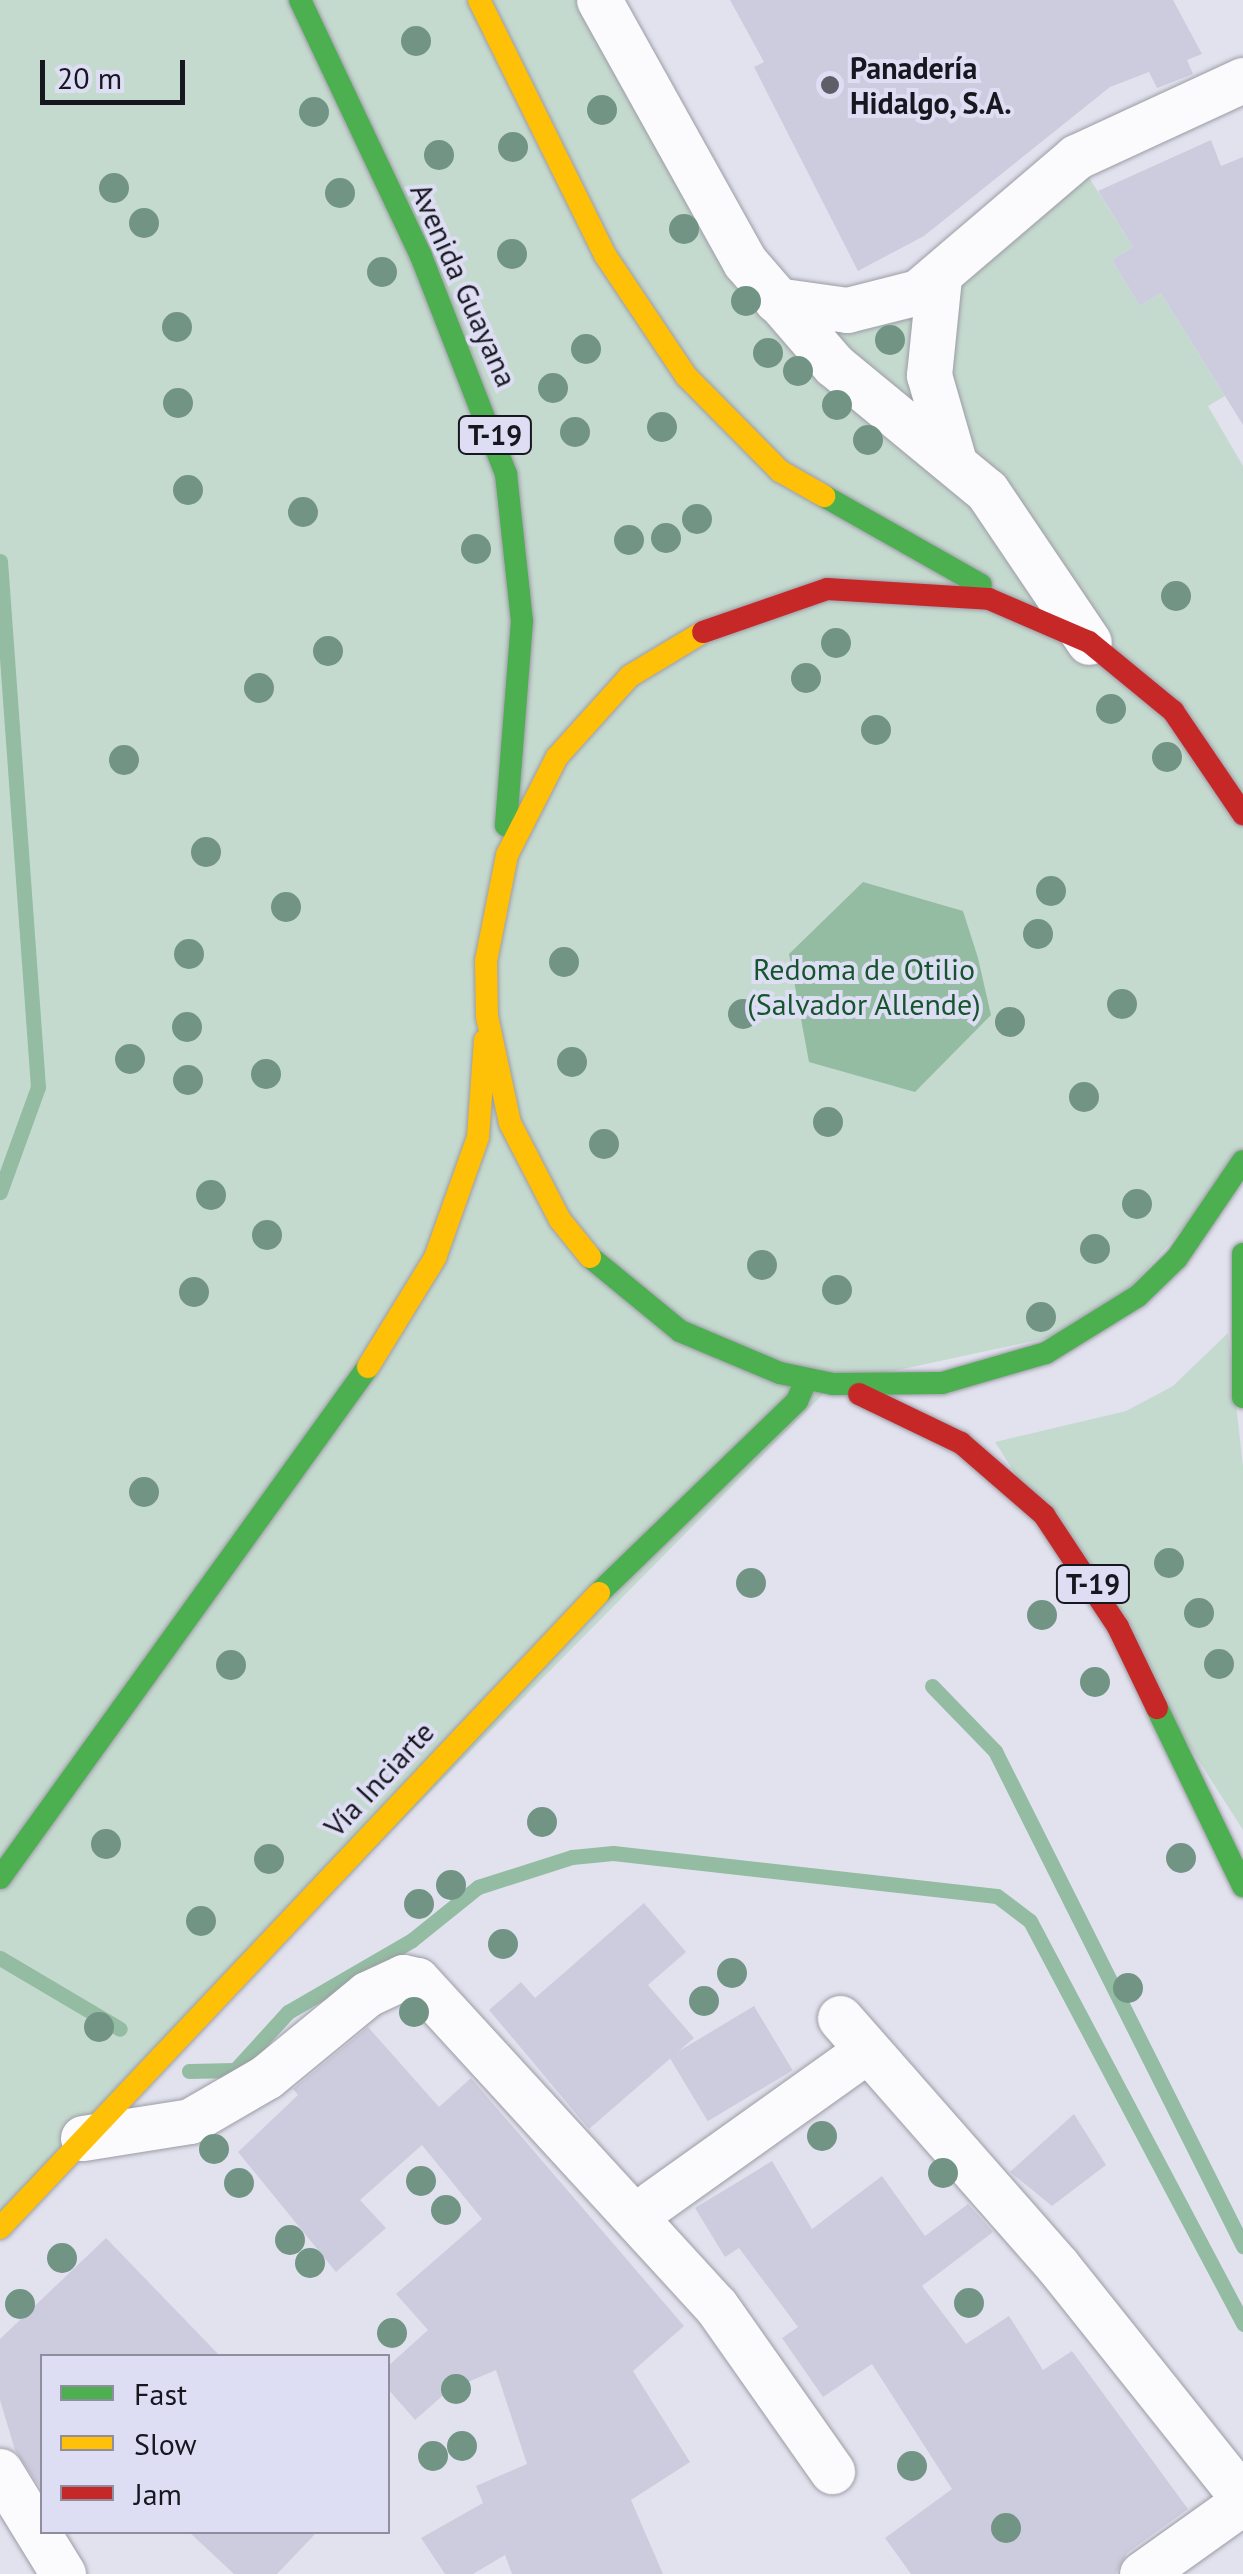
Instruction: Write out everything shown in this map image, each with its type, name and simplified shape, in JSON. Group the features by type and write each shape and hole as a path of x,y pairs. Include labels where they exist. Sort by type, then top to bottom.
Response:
{"main road":[{"name":"Avenida Guayana","path":"300,0 421,256 506,474 520,566 521,668 494,907"},
{"name":"T-19","path":"480,0 605,255 647,325 735,432 842,510 1089,642 1173,711 1243,814"},
{"name":"T-19","path":"1040,617 989,599 881,585 774,601 707,628 630,676 557,757 508,854 494,907 487,1017 495,1071 531,1173 595,1262 680,1331 807,1379 833,1384 942,1384 995,1372 1078,1336 1178,1258 1243,1161"},
{"path":"0,1878 364,1374 435,1258 478,1138 487,1017"},
{"path":"1243,1254 1243,1395"},
{"name":"Vía Inciarte","path":"0,2228 549,1642 797,1401 807,1379"},
{"name":"T-19","path":"833,1384 961,1443 1044,1515 1118,1626 1243,1886"}],"street":[{"path":"599,0 699,188 776,300 834,365 953,458 1022,539 1089,642"},
{"path":"776,300 860,308 899,301 939,278 991,222 1091,147 1243,80"},
{"path":"939,278 929,375 953,458"},
{"path":"83,2138 190,2121 228,2102 336,2014 402,1976 430,1990 636,2215 780,2387 832,2471"},
{"path":"636,2215 853,2034 1057,2265 1243,2500 1142,2574"},
{"path":"0,2471 62,2574"}],"green space":[{"name":"Redoma de Otilio (Salvador Allende)","path":"0,0 599,0 776,300 899,301 1076,157 1133,247 1112,260 1140,306 1161,293 1225,396 1208,406 1243,466 1243,1161 1094,1328 833,1384 0,2228"},
{"path":"1228,1333 1243,1466 1243,1830 995,1442 1126,1411 1173,1386"}],"shaded area":[{"path":"863,882 963,911 978,958 991,1015 915,1092 809,1062 789,954"}],"building":[{"path":"730,0 1173,0 1202,54 1187,60 1193,74 1157,88 1149,72 1110,87 924,236 858,271 754,67 764,62"},
{"path":"1211,140 1221,166 1243,157 1243,425 1161,293 1140,306 1112,260 1133,247 1098,191"},
{"path":"644,1903 686,1952 648,1985 694,2038 589,2129 489,2010 521,1982 535,1998"},
{"path":"754,2006 793,2070 708,2121 669,2057"},
{"path":"368,2027 439,2107 471,2078 684,2326 633,2371 690,2462 631,2500 663,2574 512,2574 505,2555 473,2574 445,2574 421,2538 483,2503 476,2486 527,2464 496,2370 449,2390 415,2420 390,2391 390,2364 428,2330 396,2294 482,2219 422,2145 360,2200 386,2228 336,2272 238,2152 298,2095 293,2089"},
{"path":"1074,2114 1106,2165 1052,2206 1010,2172"},
{"path":"772,2161 812,2229 882,2176 925,2236 968,2204 993,2232 922,2286 966,2344 1009,2316 1043,2370 1072,2351 1188,2509 1127,2553 1116,2574 911,2574 885,2538 952,2489 872,2364 823,2397 782,2338 798,2327 739,2248 725,2257 695,2208"},
{"path":"106,2238 218,2354 40,2354 40,2487 15,2450 0,2400 0,2339"},
{"path":"191,2534 315,2534 277,2574 234,2574"}],"waterway":[{"path":"0,561 38,1087 0,1192"},
{"path":"932,1686 995,1751 1243,2246"},
{"path":"189,2071 235,2070 288,2012 412,1940 478,1887 572,1857 613,1853 997,1896 1030,1921 1243,2324"},
{"path":"0,1958 120,2029"}],"traffic: fast":[{"path":"300,0 421,256 506,474 522,621 506,825"},
{"path":"824,496 981,585"},
{"path":"590,1257 680,1331 780,1373 833,1384 942,1383 1046,1353 1138,1296 1177,1258 1243,1161"},
{"path":"1243,1254 1243,1397"},
{"path":"0,1878 368,1367"},
{"path":"599,1593 797,1401 807,1379"},
{"path":"1157,1708 1243,1886"}],"traffic: slow":[{"path":"479,0 605,255 686,376 780,471 824,496"},
{"path":"590,1257 560,1220 510,1123 487,1017 486,961 507,855 557,757 630,676 703,632"},
{"path":"368,1367 435,1258 478,1137 485,1040"},
{"path":"0,2228 599,1593"}],"traffic: jam":[{"path":"703,632 827,589 989,599 1089,642 1173,711 1243,814"},
{"path":"859,1394 961,1443 1044,1515 1118,1627 1157,1708"}],"place":[{"name":"Panadería Hidalgo, S.A.","path":"830,85"}]}
